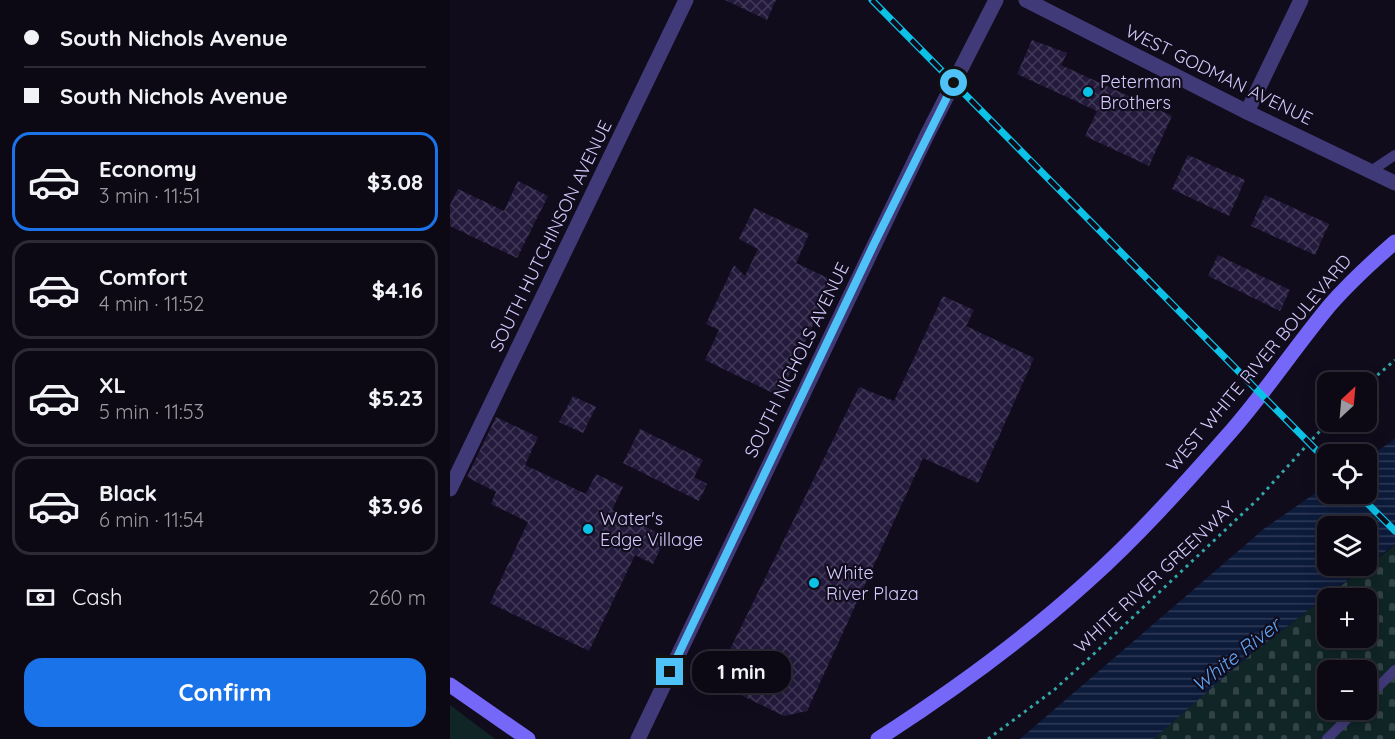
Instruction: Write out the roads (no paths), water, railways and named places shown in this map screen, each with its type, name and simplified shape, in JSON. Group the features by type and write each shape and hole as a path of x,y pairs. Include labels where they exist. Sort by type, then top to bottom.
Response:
{"street":[{"name":"SOUTH HUTCHINSON AVENUE","path":"450,489 686,0"},
{"name":"SOUTH NICHOLS AVENUE","path":"638,739 927,135 996,0"},
{"name":"WEST GODMAN AVENUE","path":"1026,0 1247,112 1395,183"},
{"path":"1247,112 1301,0"},
{"name":"WEST WHITE RIVER BOULEVARD","path":"878,739 929,706 1012,644 1087,582 1228,436 1330,305 1369,264 1395,242"},
{"path":"450,685 528,739"}],"lane":[{"path":"1371,171 1395,155"},
{"path":"1377,688 1395,670"},
{"path":"1327,739 1346,720"}],"water":[{"name":"White River","path":"1395,439 1395,544 1377,558 1377,516 1317,516 1317,576 1353,576 1337,588 1317,588 1317,604 1251,654 1153,739 1020,739 1265,528 1317,492 1317,504 1377,504 1377,451"}],"railway":[{"path":"872,0 1317,451"},
{"path":"1368,504 1395,531"}],"place":[{"name":"Peterman Brothers","path":"1088,92"},
{"name":"Water's Edge Village","path":"588,529"},
{"name":"White River Plaza","path":"814,583"}]}
